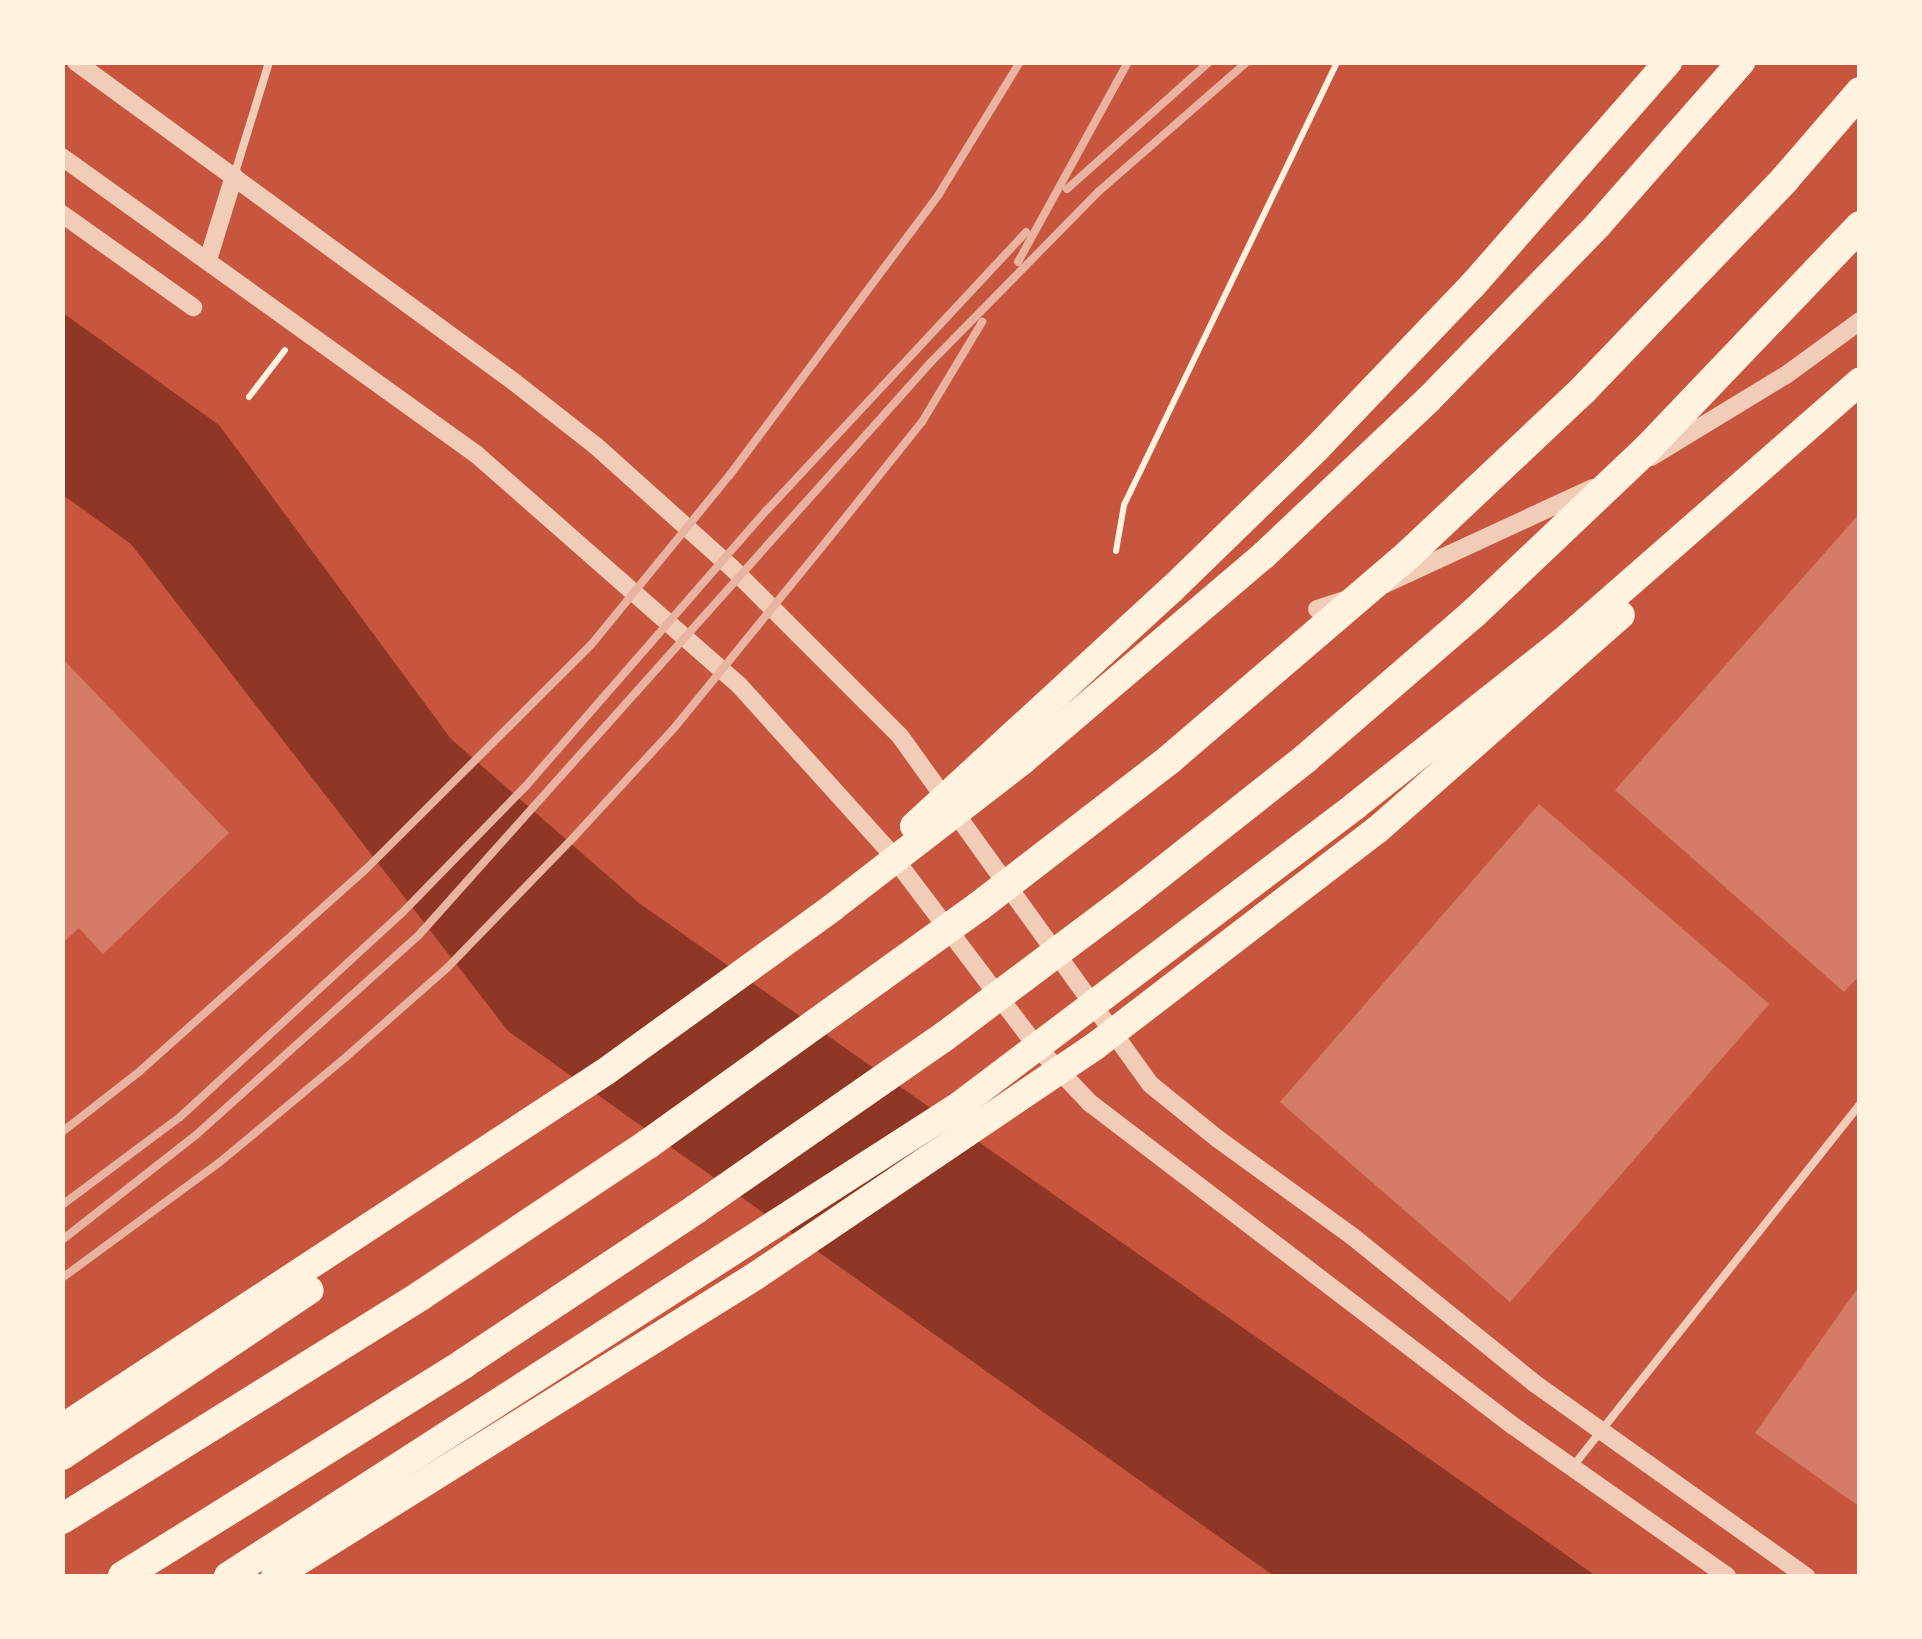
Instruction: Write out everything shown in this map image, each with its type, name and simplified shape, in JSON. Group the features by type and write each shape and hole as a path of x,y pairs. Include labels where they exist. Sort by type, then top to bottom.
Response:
{"highway":[{"path":"62,1456 481,1172 672,1033 784,942 1172,589 1370,395 1547,203 1668,62"},
{"path":"62,1428 604,1072 832,908 1022,761 1264,555 1428,400 1585,238 1741,62"},
{"path":"62,1519 420,1296 648,1144 978,908 1170,759 1381,579 1584,390 1690,280 1860,92"},
{"path":"123,1576 463,1364 680,1220 946,1036 1130,898 1320,746 1474,614 1647,449 1860,226"},
{"path":"228,1576 960,1105 1568,636 1860,380"},
{"path":"275,1576 789,1253 996,1115 1194,973 1376,830 1543,687 1724,516 1860,380"}],"street":[{"path":"76,62 437,323 626,472 868,700 947,796 1150,1084 1601,1432 1806,1576"},
{"path":"62,156 476,454 635,590 738,685 888,850 1037,1048 1090,1103 1144,1148 1572,1468 1727,1576"},
{"path":"208,260 234,176"},
{"path":"62,214 193,307"},
{"path":"1317,609 1443,560 1573,499 1693,434 1786,376 1860,321"}],"lane":[{"path":"234,176 269,62"},
{"path":"1572,1468 1860,1104"}],"path":[{"path":"1116,551 1124,506 1337,62"},
{"path":"249,397 303,327"}],"shaded area":[{"path":"63,313 219,425 451,739 639,903 1596,1576 1274,1576 508,1031 131,544 63,495"}],"building":[{"path":"1860,513 1860,975 1844,992 1615,790"},
{"path":"62,658 229,833 103,954 79,928 62,944"},
{"path":"1539,804 1769,1004 1510,1302 1280,1102"},
{"path":"1860,1285 1860,1507 1755,1433"}],"railway":[{"path":"62,1132 140,1071 365,870 591,645 729,476 939,194 1020,62"},
{"path":"1018,262 1128,62"},
{"path":"1067,189 1209,62"},
{"path":"62,1240 196,1135 418,936 931,362 1098,192 1247,62"},
{"path":"62,1205 180,1117 400,915 525,787 767,510 1026,232"},
{"path":"62,1278 220,1162 346,1057 447,968 573,838 675,727 922,422 982,322"}]}
